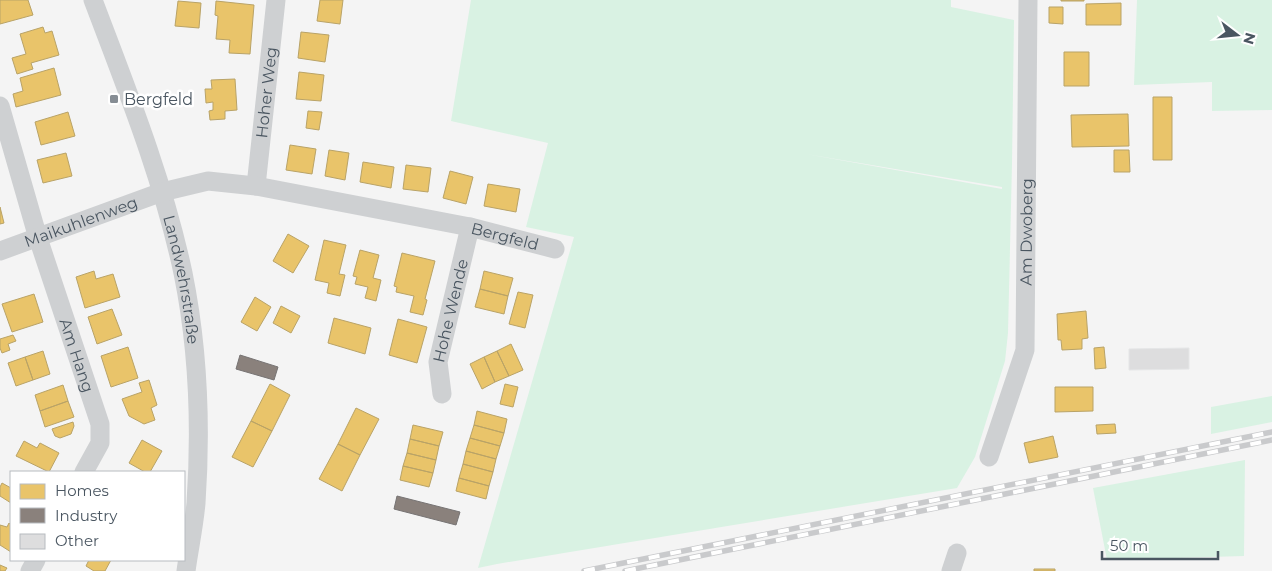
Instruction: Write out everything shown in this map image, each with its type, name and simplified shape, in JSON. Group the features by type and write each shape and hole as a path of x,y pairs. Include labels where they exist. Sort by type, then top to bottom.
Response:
{"street":[{"name":"Landwehrstraße","path":"93,0 147,145 162,192 183,274 190,315 197,382 198,452 196,505 186,571"},
{"name":"Hoher Weg","path":"256,186 276,0"},
{"name":"Am Dwoberg","path":"989,457 1025,350 1028,0"},
{"name":"Am Hang","path":"0,106 38,238 100,424 100,443 85,471"},
{"name":"Bergfeld","path":"162,192 208,181 256,186 470,228 555,249"},
{"name":"Maikuhlenweg","path":"0,251 162,192"},
{"name":"Hohe Wende","path":"442,394 438,362 470,228"},
{"path":"950,571 957,553"}],"green space":[{"path":"471,0 951,0 951,7 1014,20 1008,333 1005,361 975,457 957,488 478,568 574,237 526,227 548,143 451,121","holes":["806,154 1002,187 1002,189"]},
{"path":"1137,0 1272,0 1272,110 1212,111 1212,82 1134,85"},
{"path":"1272,396 1272,422 1211,434 1211,407"},
{"path":"1245,460 1244,556 1107,560 1093,488"}],"building: Homes":[{"path":"0,0 28,0 33,15 0,24"},
{"path":"320,0 343,0 340,24 317,21"},
{"path":"1084,0 1084,1 1061,1"},
{"path":"178,1 201,3 199,28 175,26"},
{"path":"216,1 254,5 250,54 229,53 230,40 216,39 218,16 215,15"},
{"path":"1121,3 1121,25 1086,25 1086,4"},
{"path":"1049,7 1063,7 1063,24 1049,23"},
{"path":"43,27 45,33 52,31 59,55 31,63 33,69 17,74 12,58 26,54 20,34"},
{"path":"301,32 329,35 325,62 298,58"},
{"path":"1064,52 1089,52 1089,86 1064,86"},
{"path":"54,68 61,95 16,107 13,94 23,91 20,78"},
{"path":"299,72 324,75 321,101 296,99"},
{"path":"235,79 237,110 225,111 225,119 210,120 209,111 213,110 213,102 206,103 205,89 212,89 211,80"},
{"path":"1153,97 1172,97 1172,160 1153,160"},
{"path":"308,111 322,112 319,130 306,128"},
{"path":"68,112 75,136 41,145 35,122"},
{"path":"1128,114 1129,146 1072,147 1071,115"},
{"path":"290,145 316,149 312,174 286,170"},
{"path":"329,150 349,153 345,180 325,176"},
{"path":"1114,150 1129,150 1130,172 1114,172"},
{"path":"66,153 72,176 43,183 37,160"},
{"path":"363,162 394,167 391,188 360,182"},
{"path":"406,165 431,168 428,192 403,189"},
{"path":"450,171 473,177 466,204 443,198"},
{"path":"488,184 520,189 516,212 484,206"},
{"path":"0,207 4,223 0,224"},
{"path":"288,234 309,246 293,273 273,261"},
{"path":"324,240 346,245 339,274 345,275 340,296 327,293 329,283 315,280"},
{"path":"360,250 379,255 373,278 381,280 376,301 365,298 368,287 355,284 357,277 353,276"},
{"path":"402,253 435,261 425,299 427,300 423,315 410,312 414,296 396,292 397,287 394,286"},
{"path":"94,271 96,279 113,274 120,297 85,308 76,277"},
{"path":"484,271 513,278 508,296 480,289"},
{"path":"480,289 508,296 504,314 475,307"},
{"path":"518,292 533,295 525,328 509,324"},
{"path":"34,294 43,322 12,332 2,304"},
{"path":"255,297 271,307 257,331 241,322"},
{"path":"281,306 300,316 291,333 273,323"},
{"path":"112,309 122,335 97,344 88,317"},
{"path":"1086,311 1088,338 1082,339 1082,349 1062,350 1061,340 1058,340 1057,314"},
{"path":"334,318 371,328 365,354 328,343"},
{"path":"398,319 427,327 417,363 389,355"},
{"path":"13,335 16,341 8,344 10,350 2,353 0,339"},
{"path":"511,344 523,370 509,376 497,351"},
{"path":"128,347 138,378 111,387 101,356"},
{"path":"1104,347 1106,368 1095,369 1094,348"},
{"path":"43,351 50,374 33,380 25,357"},
{"path":"497,351 509,376 495,382 484,357"},
{"path":"25,357 33,380 16,386 8,363"},
{"path":"484,357 495,382 482,389 470,364"},
{"path":"149,380 157,405 151,408 155,420 144,424 129,416 122,399 142,392 139,383"},
{"path":"270,384 290,395 272,431 251,421"},
{"path":"505,384 518,387 513,407 500,404"},
{"path":"63,385 68,401 40,411 35,395"},
{"path":"1055,387 1093,387 1093,411 1055,412"},
{"path":"68,401 74,417 45,427 40,411"},
{"path":"356,408 379,419 360,455 338,444"},
{"path":"477,411 507,419 504,433 474,425"},
{"path":"251,421 272,431 253,467 232,457"},
{"path":"73,422 74,426 71,434 60,438 55,436 52,429"},
{"path":"1115,424 1116,433 1097,434 1096,425"},
{"path":"413,425 443,432 439,446 410,439"},
{"path":"474,425 504,433 500,446 470,438"},
{"path":"1053,436 1058,457 1029,463 1024,443"},
{"path":"470,438 500,446 496,459 466,451"},
{"path":"410,439 439,446 436,460 407,453"},
{"path":"142,440 162,451 151,471 143,471 129,463"},
{"path":"24,441 37,448 40,443 59,453 50,471 16,456"},
{"path":"338,444 360,455 342,491 319,479"},
{"path":"466,451 496,459 493,472 463,464"},
{"path":"407,453 436,460 433,473 403,466"},
{"path":"463,464 493,472 489,486 459,478"},
{"path":"403,466 433,473 429,487 400,480"},
{"path":"459,478 489,486 486,499 456,491"},
{"path":"2,483 10,487 10,502 0,496"},
{"path":"9,523 10,551 0,545 0,525 7,527"},
{"path":"88,561 110,561 105,571 94,571 86,566"},
{"path":"0,565 7,568 5,571 0,571"},
{"path":"1034,569 1055,569 1055,571 1034,571"}],"building: Industry":[{"path":"240,355 278,367 274,380 236,369"},
{"path":"397,496 460,512 456,525 394,509"}],"building: Other":[{"path":"1189,348 1189,369 1129,370 1129,349"}],"railway":[{"path":"584,571 1272,432"},
{"path":"625,571 1272,440"}],"place":[{"name":"Bergfeld","path":"114,99"}]}
